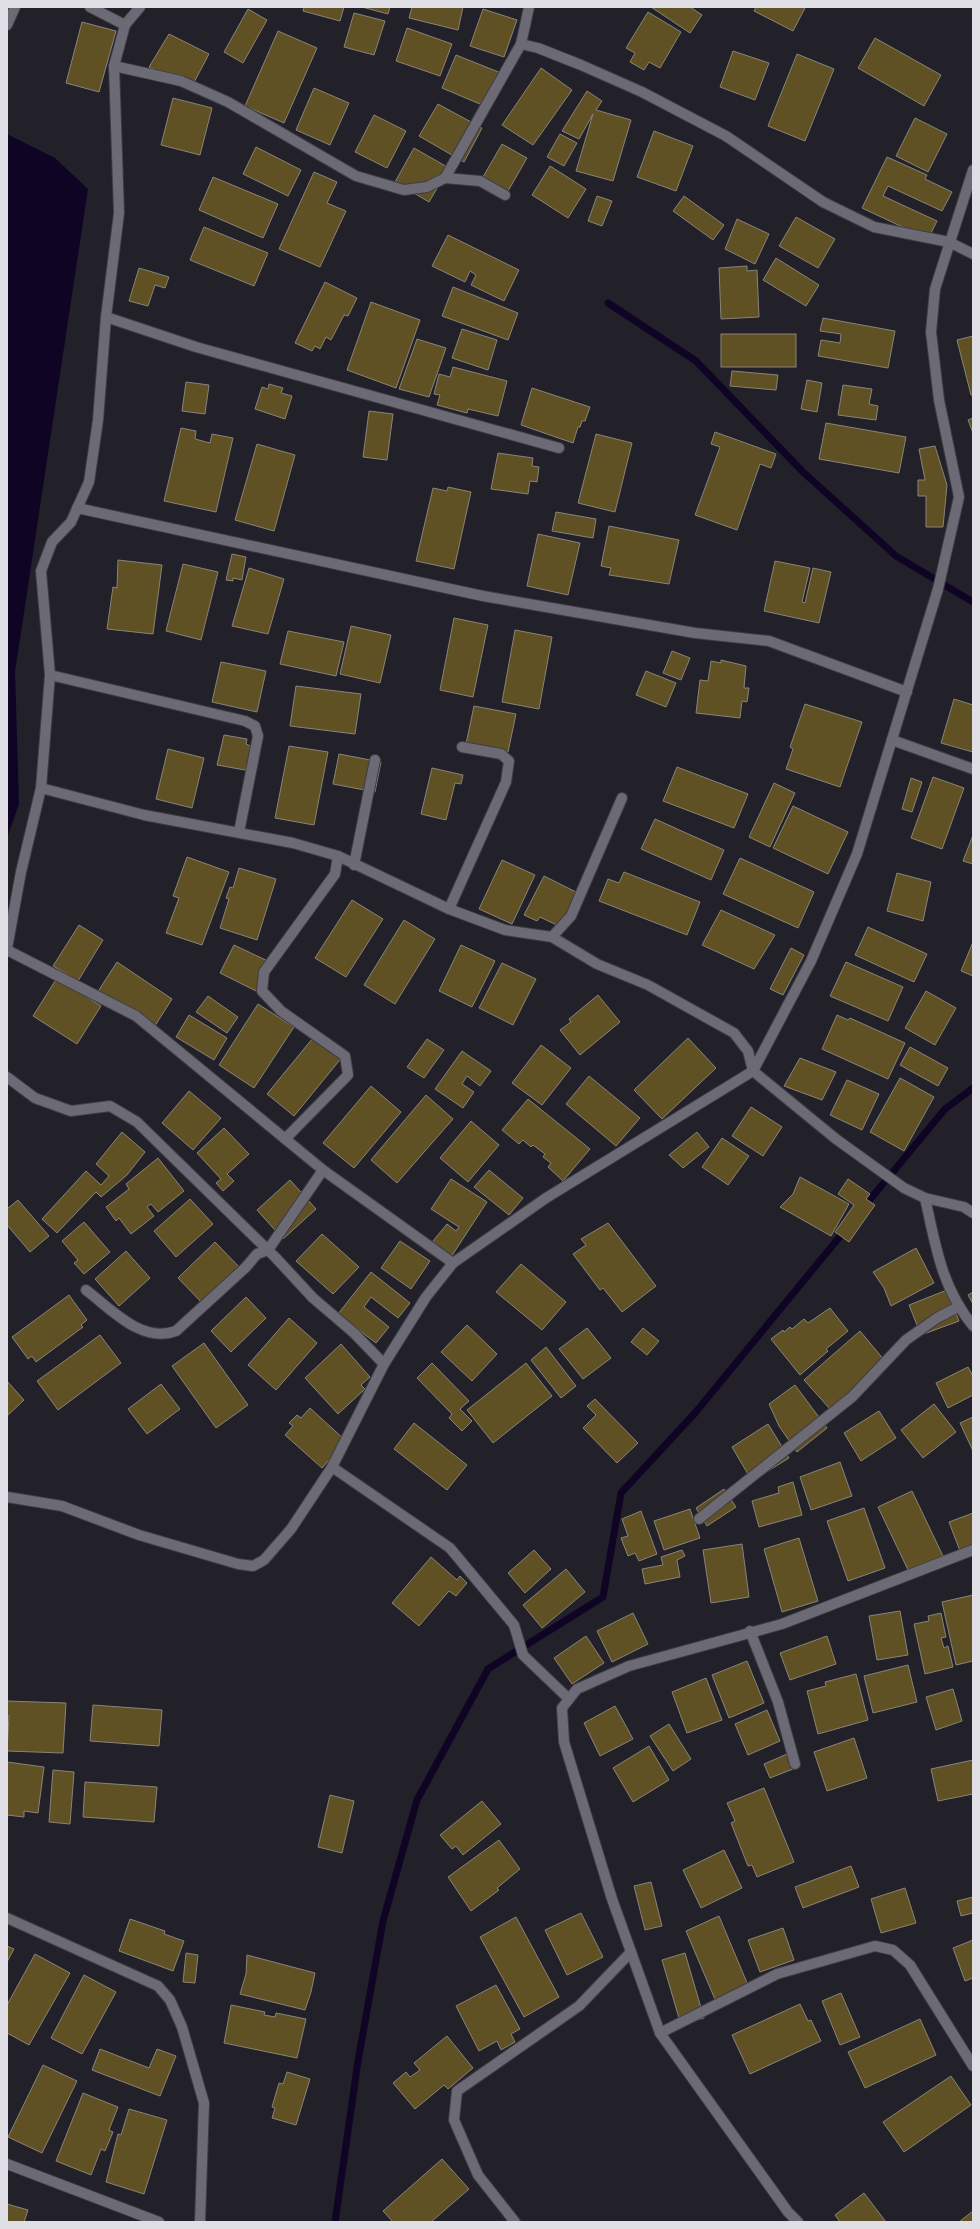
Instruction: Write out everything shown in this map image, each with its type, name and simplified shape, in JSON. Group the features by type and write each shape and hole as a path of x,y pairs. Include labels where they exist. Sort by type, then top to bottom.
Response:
{"street":[{"path":"7,25 15,7"},
{"path":"90,7 125,25"},
{"path":"140,7 125,25 114,66 119,213 106,317 98,420 89,482 71,522 52,542 41,571 50,675 41,788 21,872 7,949 136,1016 323,1170 453,1263"},
{"path":"114,66 181,81 228,102 356,176 404,190 427,188 445,178 521,44 529,7"},
{"path":"521,44 538,48 581,65 649,96 726,136 823,202 874,227 949,242 973,254"},
{"path":"7,1497 62,1506 139,1534 238,1564 253,1566 264,1560 291,1528 332,1467 384,1364 426,1297 453,1263 546,1198 753,1071 811,961 857,854 938,589 959,497 940,400 931,332 935,289 973,170"},
{"path":"445,178 480,181 505,195"},
{"path":"106,317 196,347 559,448"},
{"path":"77,508 484,596 695,633 769,641 907,692"},
{"path":"50,675 245,721 255,726 258,736 239,832"},
{"path":"892,740 973,769"},
{"path":"449,909 506,782 509,761 501,754 462,747"},
{"path":"354,865 375,760"},
{"path":"41,788 144,815 292,843 338,856 354,865 449,909 505,930 552,937 596,964 648,985 734,1033 748,1051 753,1071 836,1139 904,1188 925,1198 964,1207 973,1213"},
{"path":"552,937 571,916 622,798"},
{"path":"285,1139 348,1074 345,1056 281,1011 262,991 264,972 335,874 338,856"},
{"path":"7,1077 35,1098 71,1111 110,1106 136,1122 268,1250 314,1298 354,1333 384,1364"},
{"path":"86,1290 135,1328 150,1333 165,1335 176,1331 246,1268 257,1254 268,1250 323,1170"},
{"path":"925,1198 940,1268 958,1307 973,1326"},
{"path":"699,1519 852,1397 906,1340 937,1318 958,1307"},
{"path":"332,1467 450,1548 514,1625 523,1655 569,1699"},
{"path":"798,2222 788,2212 660,2033 612,1898 564,1742 562,1708 578,1689 629,1666 789,1621 973,1550"},
{"path":"750,1631 778,1702 795,1764"},
{"path":"7,1918 158,1986 170,2000 182,2027 204,2103 200,2222"},
{"path":"660,2033 777,1974 875,1946 893,1950 910,1965 973,2066"},
{"path":"515,2222 478,2175 454,2120 457,2091 579,2006 631,1952"},
{"path":"7,2164 159,2222"}],"shaded area":[{"path":"7,134 55,158 88,189 15,672 19,804 7,838"}],"building":[{"path":"304,7 344,7 340,21 303,11"},
{"path":"362,7 390,7 388,14"},
{"path":"412,7 463,7 458,30 409,18"},
{"path":"651,7 690,7 702,15 690,33"},
{"path":"756,7 805,8 793,31 754,11"},
{"path":"248,9 267,20 243,63 224,52"},
{"path":"483,9 517,20 504,57 470,46"},
{"path":"648,12 681,32 660,68 649,62 644,70 630,62 635,53 626,48"},
{"path":"354,13 385,21 374,55 344,47"},
{"path":"82,22 116,31 99,92 66,83"},
{"path":"407,28 452,44 440,76 396,61"},
{"path":"278,31 317,48 284,123 245,106"},
{"path":"169,34 209,54 191,88 149,67"},
{"path":"875,38 941,75 924,106 858,68"},
{"path":"733,51 769,63 755,100 720,87"},
{"path":"797,54 834,69 805,141 768,126"},
{"path":"456,55 501,73 487,107 442,88"},
{"path":"541,68 572,90 533,145 502,125"},
{"path":"314,88 349,103 330,145 296,130"},
{"path":"587,91 602,101 596,110 631,120 613,181 576,171 593,114 579,139 562,131"},
{"path":"173,98 212,108 200,155 161,145"},
{"path":"438,104 482,128 464,162 419,136"},
{"path":"374,115 406,131 387,168 355,152"},
{"path":"915,118 947,134 928,172 896,156"},
{"path":"654,131 693,146 676,191 637,177"},
{"path":"560,134 577,143 564,166 547,157"},
{"path":"502,144 527,158 508,191 483,177"},
{"path":"256,147 301,170 288,196 243,174"},
{"path":"414,148 449,168 429,202 395,182"},
{"path":"887,157 927,175 925,179 952,192 942,211 888,186 883,196 937,221 928,239 862,208"},
{"path":"550,166 586,189 568,218 532,195"},
{"path":"314,172 337,182 327,203 346,211 320,267 279,249"},
{"path":"213,177 278,204 263,238 199,210"},
{"path":"597,196 612,201 602,226 588,221"},
{"path":"684,196 724,225 713,240 673,211"},
{"path":"796,217 835,239 818,268 779,246"},
{"path":"737,219 769,234 755,264 725,249"},
{"path":"204,227 268,253 254,286 190,260"},
{"path":"448,235 519,270 504,301 471,285 476,275 470,271 465,282 432,266"},
{"path":"776,258 819,285 806,306 763,280"},
{"path":"747,266 747,271 757,270 759,317 721,319 719,268"},
{"path":"139,268 169,277 165,288 155,285 148,306 129,301"},
{"path":"325,282 357,298 348,316 344,315 331,340 326,337 320,349 315,346 312,351 295,343"},
{"path":"453,287 518,313 508,340 442,316"},
{"path":"371,302 420,320 396,388 347,370"},
{"path":"823,318 895,331 888,368 818,356 821,340 840,343 841,334 820,331"},
{"path":"462,329 497,340 488,370 452,358"},
{"path":"721,334 796,334 796,367 721,367"},
{"path":"973,336 973,395 971,395 957,340"},
{"path":"417,339 446,348 429,397 399,389"},
{"path":"453,367 507,381 498,416 468,409 467,413 437,405 440,395 434,394 439,374 450,377"},
{"path":"732,371 778,375 776,390 730,386"},
{"path":"807,380 822,383 817,412 801,409"},
{"path":"186,382 209,385 205,414 182,411"},
{"path":"269,384 283,388 281,393 292,396 285,419 255,409 262,387 268,389"},
{"path":"843,385 872,389 869,404 878,406 876,420 838,415"},
{"path":"532,388 590,407 585,421 582,421 580,427 578,427 573,443 521,425"},
{"path":"369,411 393,414 387,460 363,457"},
{"path":"973,418 973,433 968,420"},
{"path":"826,423 906,437 899,473 819,459"},
{"path":"181,428 196,431 195,439 210,443 212,434 233,438 216,512 164,501"},
{"path":"715,432 776,454 771,468 760,464 737,530 695,515 720,447 711,444"},
{"path":"596,434 632,443 615,512 578,503"},
{"path":"257,444 295,455 274,531 235,520"},
{"path":"935,446 947,485 943,527 926,527 926,496 918,496 918,480 925,480 919,449"},
{"path":"498,453 533,458 532,466 539,467 537,482 530,481 528,494 491,489"},
{"path":"448,487 471,492 454,569 416,561 433,488 447,491"},
{"path":"556,512 596,519 593,538 552,531"},
{"path":"609,526 679,540 669,584 609,575 611,568 601,566"},
{"path":"538,534 580,543 568,595 527,586"},
{"path":"232,554 246,557 242,580 233,578 233,581 226,580"},
{"path":"118,560 162,565 153,634 107,629 113,587 117,588"},
{"path":"775,561 810,568 802,602 805,603 813,568 831,572 819,623 764,611"},
{"path":"183,564 218,572 201,640 166,631"},
{"path":"249,568 284,579 268,634 232,626"},
{"path":"454,618 488,625 473,697 440,690"},
{"path":"351,626 391,635 380,683 340,674"},
{"path":"515,630 552,637 539,709 502,702"},
{"path":"288,631 344,642 336,676 280,664"},
{"path":"672,651 690,658 681,680 663,673"},
{"path":"721,660 746,666 744,688 749,688 747,702 742,701 740,718 696,713 700,680 708,681 711,661 721,663"},
{"path":"221,662 266,671 257,712 212,702"},
{"path":"646,671 676,683 666,707 636,695"},
{"path":"296,686 361,694 355,734 290,726"},
{"path":"954,699 973,705 973,752 941,743"},
{"path":"805,704 862,722 840,787 786,769 793,749 790,747"},
{"path":"474,706 516,714 508,752 466,744"},
{"path":"224,735 247,739 246,744 255,748 252,767 247,765 245,770 217,765"},
{"path":"289,746 328,752 314,825 275,818"},
{"path":"168,749 204,758 192,808 156,799"},
{"path":"339,754 381,762 375,792 333,784"},
{"path":"677,767 748,794 734,828 663,801"},
{"path":"432,768 463,775 461,784 455,783 446,820 421,814"},
{"path":"933,777 964,788 942,849 911,838"},
{"path":"911,778 922,782 912,812 902,809"},
{"path":"774,783 795,793 770,847 749,837"},
{"path":"793,806 848,832 828,874 773,848"},
{"path":"655,819 724,850 711,880 641,849"},
{"path":"973,835 973,864 963,861"},
{"path":"187,857 229,872 202,945 166,933 179,898 173,896"},
{"path":"740,858 814,892 798,928 723,894"},
{"path":"502,860 535,875 512,924 479,909"},
{"path":"239,868 276,879 257,940 220,928 229,899 226,898 230,887 233,888"},
{"path":"624,872 700,902 687,935 599,901 608,879 619,883"},
{"path":"897,873 931,882 923,921 887,911"},
{"path":"544,876 580,894 563,928 540,917 537,921 524,915"},
{"path":"352,900 383,919 346,977 315,958"},
{"path":"721,910 775,935 754,969 702,945"},
{"path":"404,920 435,939 395,1004 364,985"},
{"path":"79,925 103,940 78,981 53,966"},
{"path":"868,927 927,954 914,982 855,955"},
{"path":"973,942 973,976 961,971"},
{"path":"234,945 274,964 260,993 220,973"},
{"path":"461,945 495,961 472,1007 439,991"},
{"path":"791,948 804,955 783,995 770,989"},
{"path":"117,962 172,999 153,1029 97,993"},
{"path":"846,962 903,987 888,1021 830,996"},
{"path":"502,963 536,979 513,1025 479,1008"},
{"path":"57,978 101,1006 77,1044 33,1016"},
{"path":"926,991 956,1008 935,1045 905,1028"},
{"path":"598,995 620,1022 580,1055 560,1030 571,1022 569,1019"},
{"path":"208,996 238,1017 227,1033 196,1012"},
{"path":"258,1004 294,1027 254,1088 219,1065"},
{"path":"189,1015 227,1038 214,1060 176,1037"},
{"path":"837,1015 848,1020 850,1018 905,1043 888,1079 822,1049"},
{"path":"317,1033 343,1056 294,1116 267,1094"},
{"path":"688,1038 716,1068 662,1119 634,1090"},
{"path":"427,1039 444,1050 424,1078 407,1067"},
{"path":"541,1045 571,1068 542,1105 512,1083"},
{"path":"910,1047 948,1068 938,1086 900,1065"},
{"path":"462,1051 491,1071 480,1086 467,1076 462,1084 474,1092 463,1108 435,1089"},
{"path":"800,1058 836,1072 822,1100 784,1086"},
{"path":"589,1076 640,1118 616,1146 566,1104"},
{"path":"900,1078 934,1097 904,1151 870,1132"},
{"path":"847,1080 879,1094 862,1130 830,1115"},
{"path":"371,1086 401,1112 354,1168 323,1143"},
{"path":"189,1091 221,1118 193,1150 162,1123"},
{"path":"426,1095 453,1119 397,1183 371,1160"},
{"path":"528,1099 590,1149 563,1181 548,1167 551,1163 543,1157 545,1154 533,1145 531,1147 523,1140 519,1144 502,1130"},
{"path":"751,1107 782,1127 763,1156 732,1136"},
{"path":"471,1121 499,1145 468,1182 440,1158"},
{"path":"224,1128 249,1154 227,1174 234,1181 223,1191 216,1183 221,1179 197,1153"},
{"path":"122,1132 145,1152 127,1175 101,1197 96,1192 57,1233 42,1219 86,1171 101,1185 109,1176 96,1164"},
{"path":"697,1132 709,1147 683,1168 669,1155"},
{"path":"722,1138 749,1156 728,1185 702,1167"},
{"path":"158,1158 184,1191 158,1212 151,1204 147,1207 154,1216 131,1234 119,1218 116,1221 106,1207 129,1189 126,1184"},
{"path":"489,1170 523,1198 509,1215 474,1187"},
{"path":"800,1177 849,1204 831,1236 780,1207 793,1194"},
{"path":"451,1179 487,1202 451,1257 433,1241 447,1224 456,1231 459,1227 431,1209"},
{"path":"848,1179 870,1194 866,1199 875,1205 849,1242 835,1232 854,1205 838,1194"},
{"path":"290,1180 316,1209 283,1239 257,1210"},
{"path":"190,1199 213,1224 176,1257 154,1231"},
{"path":"18,1200 49,1236 30,1252 7,1225 7,1209"},
{"path":"84,1222 110,1252 84,1274 74,1263 78,1260 62,1241"},
{"path":"608,1223 656,1286 622,1312 603,1288 600,1290 573,1254 586,1245 581,1239"},
{"path":"322,1234 359,1267 333,1294 296,1261"},
{"path":"400,1241 430,1261 411,1289 381,1268"},
{"path":"215,1242 244,1272 207,1308 178,1278"},
{"path":"916,1248 934,1283 891,1306 884,1288 873,1272"},
{"path":"126,1251 150,1278 119,1306 95,1279"},
{"path":"521,1264 566,1302 542,1330 496,1292"},
{"path":"371,1272 410,1303 398,1318 371,1297 364,1307 389,1327 376,1343 338,1314"},
{"path":"947,1290 959,1321 921,1335 909,1305"},
{"path":"973,1292 973,1304 968,1295"},
{"path":"69,1295 87,1320 81,1325 83,1327 36,1362 32,1356 28,1359 12,1337"},
{"path":"246,1297 266,1318 231,1352 211,1331"},
{"path":"830,1308 848,1331 826,1349 828,1351 800,1375 771,1339 783,1330 784,1332 790,1327 792,1329 804,1319 808,1323"},
{"path":"289,1318 317,1343 276,1390 248,1365"},
{"path":"467,1325 497,1354 472,1381 441,1352"},
{"path":"587,1328 611,1358 583,1379 559,1349"},
{"path":"643,1328 659,1341 647,1355 631,1342"},
{"path":"860,1331 885,1361 830,1409 804,1380"},
{"path":"100,1335 121,1363 58,1410 37,1381"},
{"path":"204,1343 248,1405 216,1428 172,1366"},
{"path":"341,1344 370,1377 361,1385 365,1389 338,1414 305,1378"},
{"path":"546,1347 576,1386 561,1398 531,1360"},
{"path":"432,1363 469,1401 460,1409 472,1421 462,1431 449,1418 452,1414 417,1378"},
{"path":"526,1363 552,1396 493,1443 467,1410"},
{"path":"968,1367 973,1376 973,1395 948,1408 936,1383"},
{"path":"7,1381 24,1400 7,1416"},
{"path":"161,1384 180,1409 147,1434 128,1409"},
{"path":"795,1385 827,1428 797,1452 779,1426 769,1404"},
{"path":"595,1399 638,1443 617,1463 583,1428 596,1415 587,1406"},
{"path":"934,1404 956,1432 923,1458 901,1430"},
{"path":"310,1408 346,1441 322,1468 285,1435 293,1426 289,1423 297,1415 301,1418"},
{"path":"879,1411 896,1438 861,1461 844,1433"},
{"path":"973,1417 973,1451 960,1423"},
{"path":"414,1423 467,1465 447,1490 394,1449"},
{"path":"768,1424 789,1458 752,1481 732,1447"},
{"path":"840,1462 852,1496 811,1510 800,1477"},
{"path":"793,1482 802,1515 759,1527 752,1501 779,1493 778,1487"},
{"path":"724,1489 736,1507 707,1526 696,1508"},
{"path":"912,1491 943,1556 909,1572 878,1507"},
{"path":"864,1508 885,1568 848,1581 827,1521"},
{"path":"690,1509 700,1538 664,1550 654,1521"},
{"path":"641,1511 657,1554 639,1561 635,1553 628,1556 621,1538 628,1536 622,1519"},
{"path":"973,1513 973,1546 960,1551 949,1522"},
{"path":"799,1538 818,1601 782,1612 764,1549"},
{"path":"742,1544 749,1597 711,1603 703,1550"},
{"path":"534,1550 551,1569 525,1593 508,1573"},
{"path":"682,1550 685,1556 677,1560 680,1577 645,1584 642,1569 663,1565 661,1557"},
{"path":"431,1557 457,1580 460,1576 467,1583 456,1596 449,1591 419,1626 392,1603"},
{"path":"566,1569 585,1592 542,1628 523,1605"},
{"path":"973,1595 973,1661 956,1665 942,1602"},
{"path":"900,1611 908,1655 877,1660 869,1616"},
{"path":"633,1613 648,1644 612,1662 597,1631"},
{"path":"941,1613 946,1637 941,1638 944,1648 948,1646 953,1667 925,1674 914,1624 929,1621 928,1616"},
{"path":"586,1636 604,1663 572,1684 554,1658"},
{"path":"827,1636 836,1664 790,1680 780,1653"},
{"path":"747,1661 764,1703 729,1718 712,1675"},
{"path":"908,1665 917,1702 873,1713 864,1676"},
{"path":"856,1674 868,1720 818,1734 807,1691 826,1686 825,1682"},
{"path":"706,1678 722,1720 687,1733 672,1692"},
{"path":"953,1689 962,1721 936,1730 926,1697"},
{"path":"7,1701 66,1703 63,1753 7,1751 9,1716 7,1716"},
{"path":"93,1705 162,1710 159,1746 90,1741"},
{"path":"615,1706 633,1739 600,1756 584,1723"},
{"path":"767,1710 780,1741 748,1755 735,1724"},
{"path":"669,1724 691,1759 673,1771 650,1736"},
{"path":"854,1738 867,1778 827,1791 814,1752"},
{"path":"649,1746 669,1780 633,1802 613,1768"},
{"path":"787,1754 793,1769 770,1778 764,1764"},
{"path":"973,1760 973,1794 938,1801 931,1769"},
{"path":"7,1762 44,1767 38,1813 24,1811 24,1817 7,1815"},
{"path":"53,1770 74,1772 70,1824 49,1822"},
{"path":"85,1782 157,1787 154,1822 83,1817"},
{"path":"764,1788 794,1862 757,1877 752,1865 748,1866 731,1823 735,1821 727,1803"},
{"path":"330,1795 354,1801 342,1853 318,1847"},
{"path":"482,1801 501,1824 463,1855 456,1846 452,1849 440,1835"},
{"path":"499,1840 520,1869 497,1888 499,1890 471,1911 448,1877"},
{"path":"724,1850 742,1888 701,1908 683,1870"},
{"path":"851,1866 859,1887 803,1908 795,1887"},
{"path":"651,1882 662,1926 645,1930 634,1886"},
{"path":"905,1888 916,1923 881,1933 871,1899"},
{"path":"973,1897 973,1913 961,1916 957,1901"},
{"path":"581,1913 603,1957 567,1975 545,1930"},
{"path":"719,1916 750,1990 717,2004 686,1931"},
{"path":"516,1917 559,1997 524,2017 480,1937"},
{"path":"130,1919 165,1931 164,1934 184,1941 173,1971 119,1951"},
{"path":"783,1928 794,1960 760,1972 748,1940"},
{"path":"973,1940 973,1978 965,1981 953,1948"},
{"path":"7,1946 14,1949 7,1962"},
{"path":"186,1953 198,1955 195,1983 183,1982"},
{"path":"685,1953 704,2018 681,2025 662,1960"},
{"path":"35,1954 70,1973 29,2045 7,2033 7,2005"},
{"path":"247,1955 315,1973 305,2010 240,1994 246,1974"},
{"path":"84,1975 116,1992 82,2054 51,2038"},
{"path":"496,1985 520,2029 511,2034 515,2042 501,2050 497,2041 479,2051 456,2006"},
{"path":"841,1993 860,2037 840,2045 822,2001"},
{"path":"800,2004 808,2021 811,2020 821,2041 750,2074 732,2035"},
{"path":"231,2005 265,2012 264,2015 275,2017 276,2013 306,2019 297,2058 224,2043"},
{"path":"920,2019 936,2055 865,2088 848,2052"},
{"path":"447,2036 473,2068 448,2089 444,2085 415,2109 393,2083 406,2072 410,2077 420,2070 414,2063"},
{"path":"100,2049 149,2068 157,2049 176,2056 160,2096 92,2070"},
{"path":"43,2065 77,2081 42,2153 8,2137"},
{"path":"287,2072 310,2079 296,2125 272,2118 275,2108 272,2107 279,2083 283,2084"},
{"path":"951,2076 971,2105 904,2152 883,2122"},
{"path":"83,2093 118,2107 109,2130 113,2132 105,2151 101,2149 91,2175 56,2161"},
{"path":"129,2109 167,2120 144,2194 106,2182 118,2134 121,2135"},
{"path":"442,2159 469,2189 431,2222 393,2222 383,2211"},
{"path":"864,2193 886,2222 840,2222 835,2215"},
{"path":"7,2204 28,2210 24,2222 7,2222"},
{"path":"973,2211 973,2222 959,2222"}],"waterway":[{"path":"608,303 696,361 803,472 896,556 973,602"},
{"path":"863,1208 945,1109 973,1088"},
{"path":"335,2222 358,2061 383,1921 417,1800 488,1669 603,1597 621,1493 695,1413 846,1229"}]}
